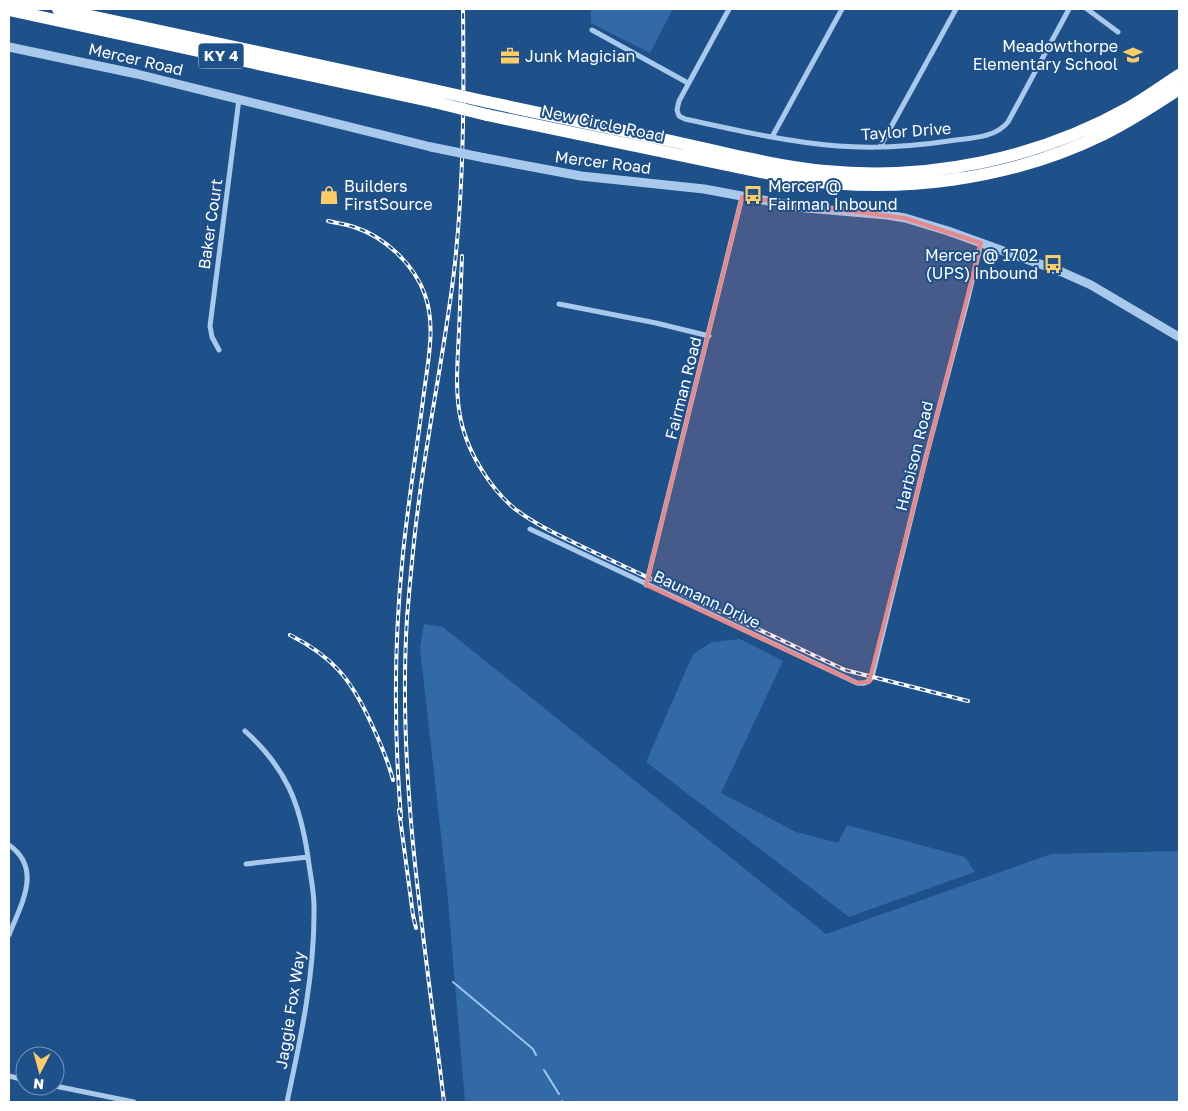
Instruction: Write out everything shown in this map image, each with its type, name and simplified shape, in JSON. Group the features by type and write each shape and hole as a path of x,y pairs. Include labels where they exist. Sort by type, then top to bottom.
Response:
{"highway":[{"name":"New Circle Road","path":"58,9 795,179 832,184 893,185 958,179 1029,162 1074,147 1104,133 1179,89"},
{"name":"New Circle Road","path":"9,10 434,96"},
{"name":"New Circle Road","path":"488,108 760,161 823,171 905,173 987,161 1072,135 1129,108 1179,75"}],"street":[{"path":"592,30 688,82 729,9"},
{"path":"772,137 842,9"},
{"path":"880,147 956,9"},
{"name":"Taylor Drive","path":"688,82 679,101 677,112 679,116 685,119 772,137 838,146 880,147 928,144 969,138 997,132 1008,122 1068,9"},
{"path":"1087,9 1118,32"},
{"name":"Mercer Road","path":"9,47 137,74 431,147 572,175 679,186 806,208 905,218 981,243 1091,285 1179,337"},
{"name":"Baker Court","path":"218,350 212,337 210,326 239,99"},
{"name":"Fairman Road","path":"646,585 742,197"},
{"name":"Harbison Road","path":"872,676 981,243"},
{"path":"559,304 656,323 708,336"},
{"name":"Baumann Drive","path":"530,529 857,683 864,684 869,682 872,676"},
{"name":"Jaggie Fox Way","path":"245,731 272,760 287,783 300,816 306,838 314,906 312,963 305,1018 287,1102"},
{"path":"9,845 18,851 27,867 28,881 9,935"},
{"path":"246,864 308,857"},
{"path":"65,1088 134,1102"}],"highlighted area":[{"path":"742,197 905,218 981,243 869,682 857,683 646,585"}],"shaded area":[{"path":"591,9 673,9 650,53 591,23"},
{"path":"424,624 443,627 826,934 1051,854 1179,851 1179,1102 465,1102 447,889 420,648"},
{"path":"740,639 783,661 721,793 796,832 838,843 847,825 965,857 975,872 849,917 646,762 693,654 712,642"}],"waterway":[{"path":"453,982 533,1049 536,1055"},
{"path":"544,1070 559,1094"}],"railway":[{"path":"444,1102 421,922 409,801 405,679 407,618 416,522 451,294 458,231 463,136 463,9"},
{"path":"328,221 351,226 377,237 397,253 406,262 420,284 425,295 430,319 429,356 407,521 397,627 396,722 401,817"},
{"path":"462,256 457,371 461,423 474,457 485,475 502,497 515,509 531,520 567,539 845,670 968,701"},
{"path":"290,635 318,652 348,682 364,707 386,758 393,780"},
{"path":"399,810 416,928"}],"place":[{"name":"Meadowthorpe Elementary School","path":"1133,55"},
{"name":"Junk Magician","path":"510,56"},
{"name":"Builders FirstSource","path":"329,195"},
{"name":"Mercer @ Fairman Inbound","path":"753,195"},
{"name":"Mercer @ 1702 (UPS) Inbound","path":"1053,264"}]}
